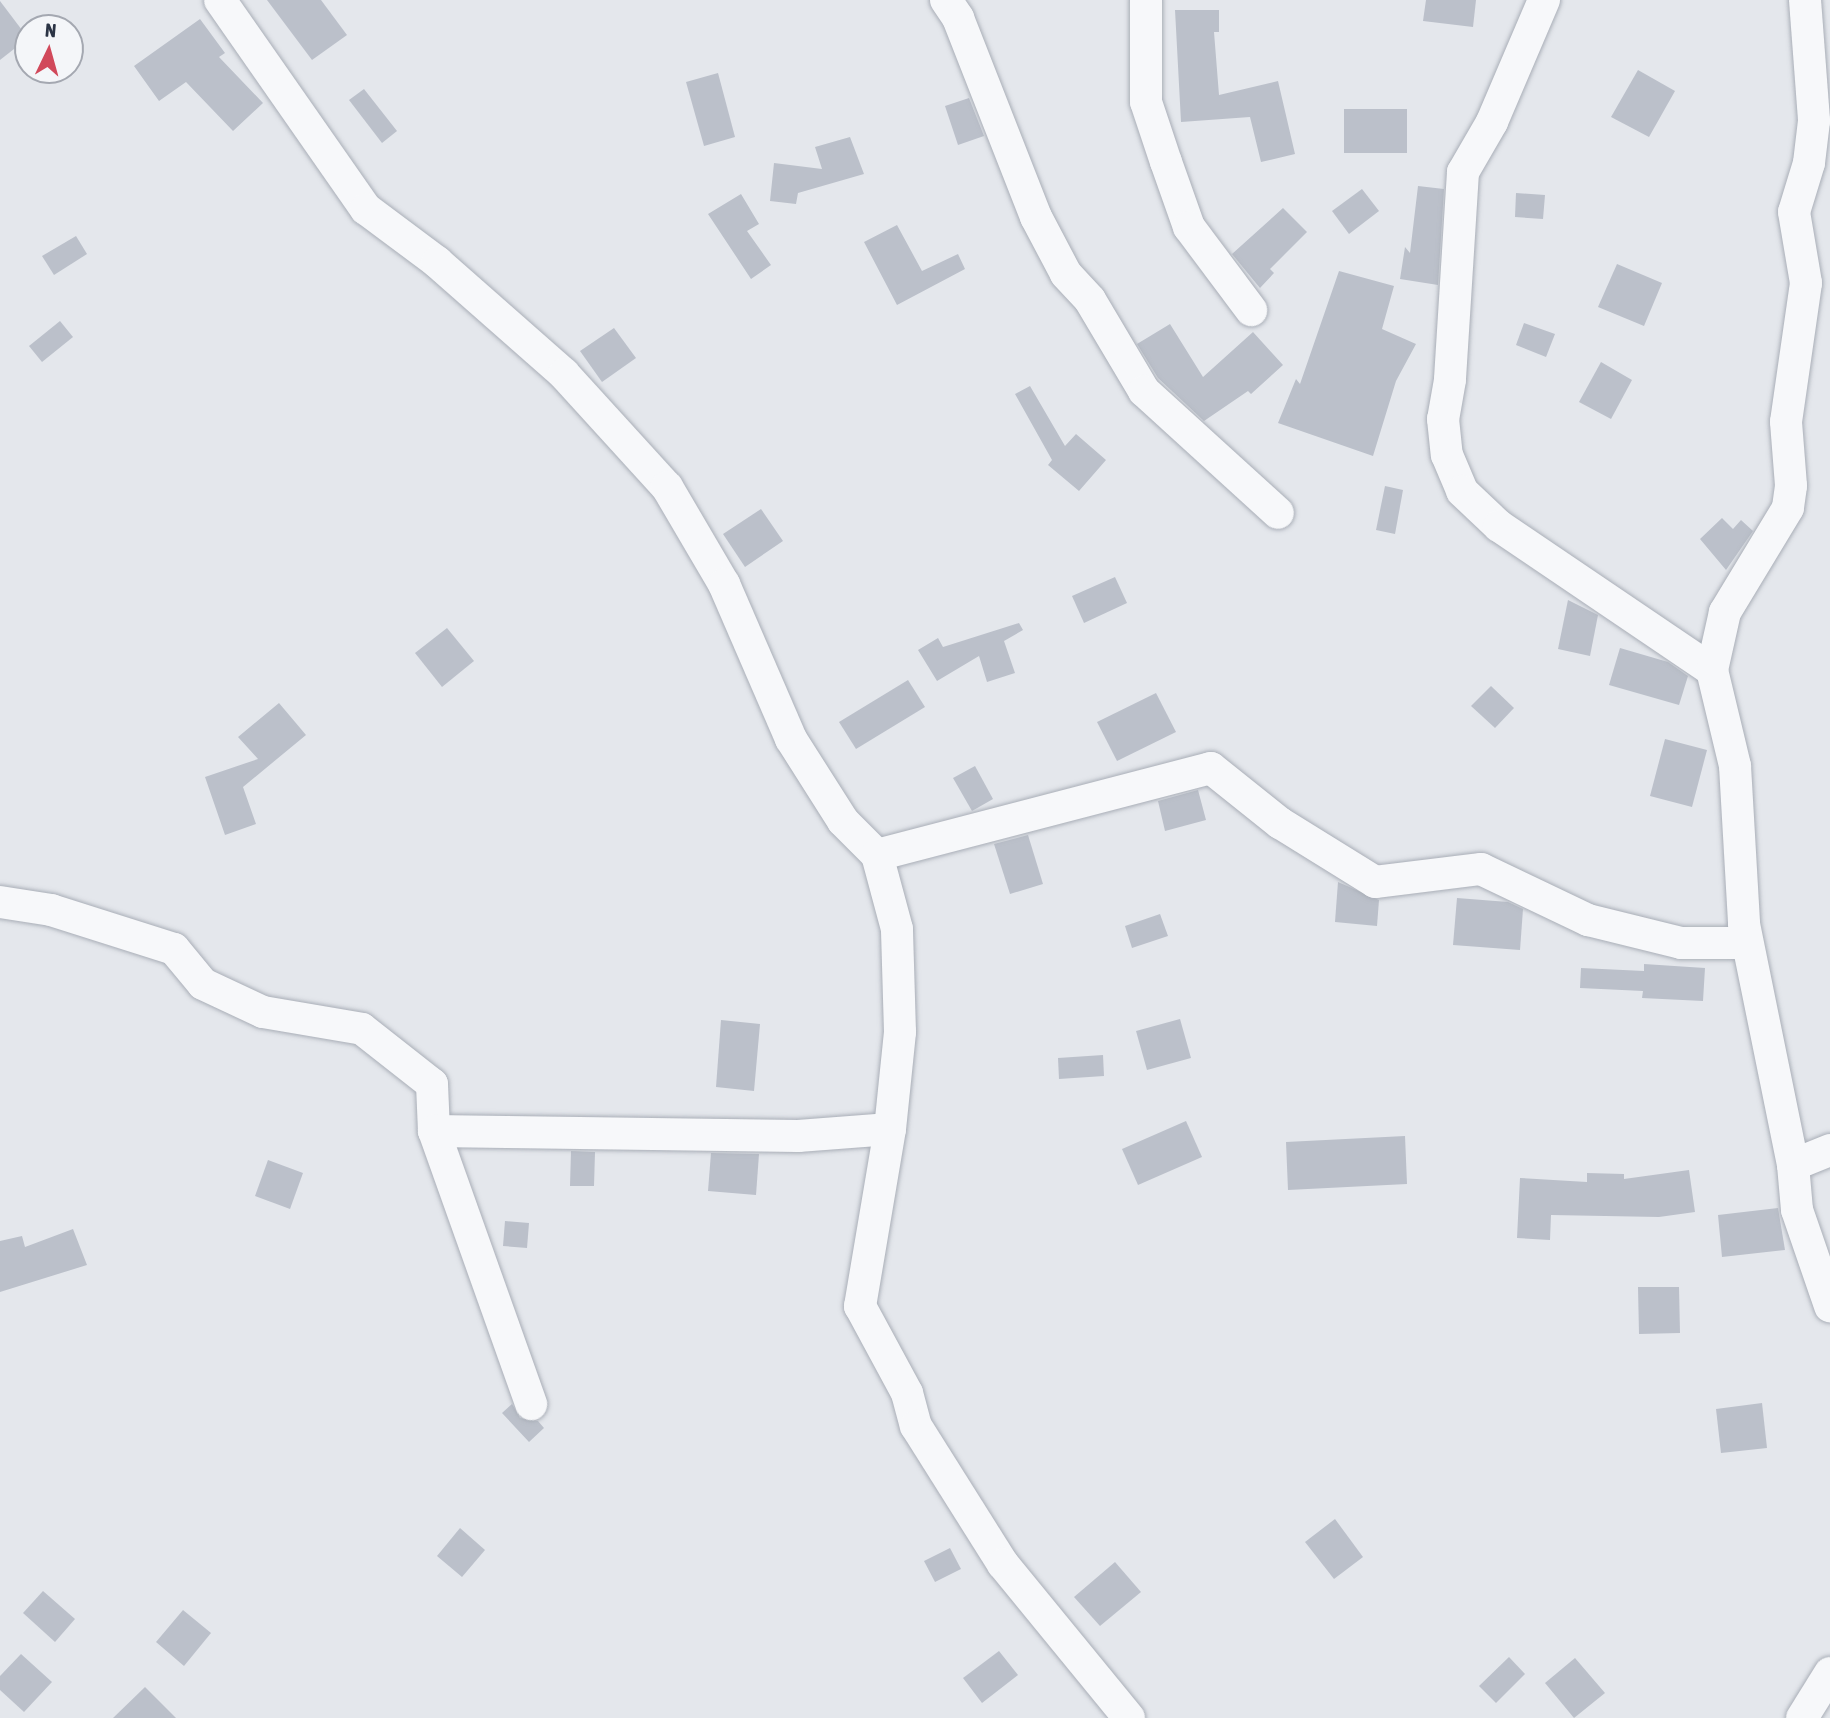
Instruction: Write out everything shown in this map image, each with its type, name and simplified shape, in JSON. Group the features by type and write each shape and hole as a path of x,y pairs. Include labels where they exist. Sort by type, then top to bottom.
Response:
{"street":[{"path":"220,0 366,209 437,262 564,374 667,487 724,584 791,739 843,821 877,855 897,929 900,1032 890,1129 860,1306 907,1393 916,1426 1003,1564 1129,1718"},
{"path":"946,0 958,18 1037,217 1066,274 1090,300 1144,391 1278,513"},
{"path":"1146,0 1146,102 1166,162 1189,227 1251,310"},
{"path":"1544,0 1492,122 1463,173 1450,380 1443,419 1447,455 1462,491 1499,526 1712,670"},
{"path":"1805,0 1822,117 1794,212 1806,283 1786,422 1791,486 1788,508 1725,612 1712,670 1735,766 1748,943 1793,1165 1797,1210 1830,1306"},
{"path":"877,855 1211,768 1280,823 1375,881 1481,869 1588,920 1681,943 1748,943"},
{"path":"0,902 51,910 174,949 203,984 263,1012 362,1029 432,1084 434,1131 531,1404"},
{"path":"434,1131 798,1136 890,1129"},
{"path":"1793,1165 1830,1150"},
{"path":"1802,1718 1830,1673"}],"building":[{"path":"267,0 321,0 347,35 312,60"},
{"path":"1426,0 1476,0 1473,27 1423,21"},
{"path":"0,1 14,20 14,49 0,60"},
{"path":"1175,10 1219,10 1219,32 1214,32 1219,95 1278,81 1295,154 1261,162 1250,117 1181,122"},
{"path":"200,19 225,53 219,57 263,103 233,131 186,82 159,101 134,66"},
{"path":"1638,70 1675,91 1649,137 1611,117"},
{"path":"718,73 735,137 704,146 686,82"},
{"path":"364,89 397,131 382,143 349,100"},
{"path":"969,98 984,136 958,145 945,106"},
{"path":"1344,109 1407,109 1407,153 1344,153"},
{"path":"850,137 864,174 798,193 796,204 770,201 774,163 822,169 815,147"},
{"path":"1418,186 1444,189 1438,285 1400,279 1405,247 1410,253"},
{"path":"1362,189 1379,211 1349,234 1332,211"},
{"path":"1516,193 1545,195 1543,219 1515,217"},
{"path":"741,194 759,224 747,231 771,265 751,279 708,214"},
{"path":"1283,208 1307,232 1270,269 1274,273 1260,288 1232,254"},
{"path":"897,225 922,271 958,254 965,269 897,305 864,242"},
{"path":"76,236 87,254 54,275 42,256"},
{"path":"1617,264 1662,283 1644,326 1598,307"},
{"path":"1339,271 1394,286 1382,329 1416,344 1396,381 1373,456 1278,423 1296,379 1300,384"},
{"path":"60,321 73,337 42,362 29,346"},
{"path":"1524,323 1555,334 1546,357 1516,345"},
{"path":"1170,324 1203,377 1253,332 1283,365 1251,394 1248,391 1204,421 1158,378 1137,344"},
{"path":"614,328 636,358 602,382 580,351"},
{"path":"1601,362 1632,380 1611,419 1579,402"},
{"path":"1030,386 1065,446 1076,434 1106,460 1079,491 1048,465 1052,460 1015,394"},
{"path":"1385,486 1403,490 1395,534 1376,530"},
{"path":"761,509 783,541 745,567 723,534"},
{"path":"1722,518 1733,529 1741,520 1753,531 1726,570 1700,539"},
{"path":"1115,577 1127,603 1084,623 1072,596"},
{"path":"1568,600 1598,615 1590,656 1558,649"},
{"path":"1019,623 1023,630 1004,641 1015,673 987,682 979,656 937,681 918,650 938,638 943,647"},
{"path":"447,628 474,661 442,687 415,653"},
{"path":"1620,648 1668,662 1688,676 1679,705 1609,685"},
{"path":"908,680 925,707 856,749 839,722"},
{"path":"1491,686 1514,708 1495,728 1471,706"},
{"path":"1156,693 1176,732 1117,761 1097,722"},
{"path":"279,703 306,735 243,787 256,824 225,835 205,777 258,759 238,737"},
{"path":"1665,739 1707,750 1692,807 1650,796"},
{"path":"975,766 993,799 972,811 953,778"},
{"path":"1198,790 1206,820 1165,831 1158,801"},
{"path":"1028,835 1043,884 1010,894 994,844"},
{"path":"1338,882 1379,900 1377,926 1335,922"},
{"path":"1457,898 1508,902 1523,909 1520,950 1453,945"},
{"path":"1160,914 1168,936 1132,948 1125,926"},
{"path":"1644,964 1705,968 1703,1001 1642,998 1643,991 1580,988 1581,968 1644,971"},
{"path":"1180,1019 1191,1058 1147,1070 1136,1031"},
{"path":"721,1020 760,1024 754,1091 716,1087"},
{"path":"1103,1055 1104,1076 1059,1079 1058,1058"},
{"path":"1186,1121 1202,1157 1138,1185 1122,1149"},
{"path":"1405,1136 1407,1184 1288,1190 1286,1142"},
{"path":"571,1151 595,1152 594,1186 570,1186"},
{"path":"711,1153 759,1154 756,1195 708,1191"},
{"path":"268,1160 303,1173 290,1209 255,1196"},
{"path":"1689,1170 1695,1212 1659,1217 1551,1215 1550,1240 1517,1238 1520,1178 1587,1182 1587,1173 1624,1174 1624,1179"},
{"path":"1778,1208 1785,1250 1722,1257 1718,1215"},
{"path":"505,1221 529,1223 527,1248 503,1246"},
{"path":"73,1229 87,1265 0,1292 0,1241 22,1236 25,1247"},
{"path":"1638,1287 1679,1287 1680,1333 1639,1334"},
{"path":"1762,1403 1767,1448 1721,1453 1716,1409"},
{"path":"512,1404 520,1418 538,1421 544,1428 529,1442 502,1413"},
{"path":"1335,1519 1363,1557 1334,1579 1305,1542"},
{"path":"460,1528 485,1550 462,1577 437,1556"},
{"path":"950,1548 961,1569 935,1582 924,1561"},
{"path":"1115,1562 1141,1592 1100,1626 1074,1597"},
{"path":"43,1591 75,1619 55,1642 23,1613"},
{"path":"183,1610 211,1633 184,1666 156,1642"},
{"path":"999,1651 1018,1675 982,1703 963,1678"},
{"path":"21,1654 52,1682 24,1712 0,1690 0,1676"},
{"path":"1509,1657 1525,1674 1496,1703 1479,1686"},
{"path":"1575,1658 1605,1693 1574,1718 1545,1683"},
{"path":"145,1687 176,1718 113,1718"}]}
